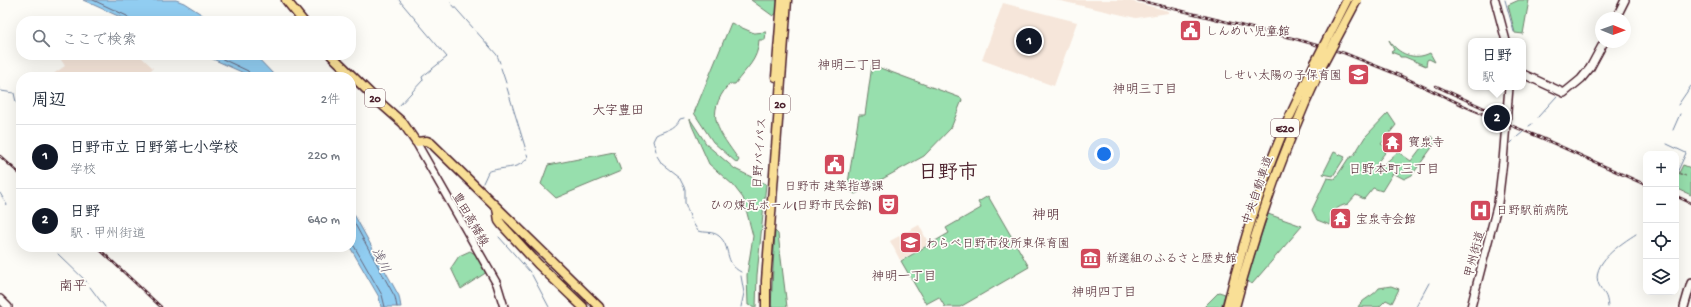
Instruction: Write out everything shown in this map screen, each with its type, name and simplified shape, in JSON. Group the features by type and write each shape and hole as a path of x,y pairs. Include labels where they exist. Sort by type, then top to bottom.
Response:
{"highway":[{"path":"286,0 299,16"},
{"name":"日野バイパス","path":"766,307 764,295 782,0"},
{"name":"日野バイパス","path":"761,307 764,295 787,0"},
{"name":"中央自動車道","path":"1227,307 1239,275 1284,130 1318,64 1347,0"},
{"name":"中央自動車道","path":"1318,64 1357,0"},
{"name":"20","path":"336,60 349,72"},
{"name":"20","path":"356,79 403,123 416,142"},
{"path":"416,142 431,143 599,307"},
{"path":"496,208 499,221 502,225 538,264 583,307"},
{"name":"中央自動車道","path":"1235,307 1239,275"}],"main road":[{"path":"1496,0 1505,38"},
{"path":"1619,12 1625,0"},
{"path":"1526,75 1564,93 1581,79 1590,68 1601,48"},
{"name":"甲州街道","path":"1471,307 1498,199 1508,90"},
{"name":"豊田高幡線","path":"416,142 497,284 504,307"},
{"path":"1684,307 1691,283"},
{"path":"0,300 8,307"}],"shaded area":[{"path":"1056,0 1126,0 1169,11 1168,13 1136,18"},
{"path":"1003,3 1077,22 1054,86 982,60"},
{"path":"61,60 144,60 153,68 149,72 56,72 65,66"},
{"name":"わらべ日野市役所東保育園","path":"919,225 929,244 900,260 890,241"}],"green space":[{"path":"751,0 778,0 777,13 773,16"},
{"path":"1519,0 1529,0 1523,34 1515,33 1508,5"},
{"path":"731,23 754,33 766,32 765,40 759,40 754,59 751,64 735,84 729,84 721,95 715,114 720,132 739,160 737,163 713,142 694,113"},
{"path":"1389,40 1397,49 1407,55 1418,56 1430,53 1435,62 1429,59 1427,60 1426,66 1405,57 1400,57 1399,55 1391,52 1394,50"},
{"path":"872,65 961,98 962,100 951,128 924,156 855,194 847,189 859,115 865,115"},
{"path":"1388,113 1396,125 1381,144 1388,149 1377,163 1382,166 1398,152 1411,161 1427,140 1428,141 1432,136 1436,142 1412,175 1404,179 1393,173 1382,191 1373,188 1364,199 1356,195 1348,204 1340,206 1334,211 1331,217 1330,225 1317,220 1312,210 1327,178 1335,179 1348,159 1354,155 1365,137"},
{"path":"690,119 707,145 735,169 766,184 757,275 756,307 748,305 747,275 753,236 743,198 733,185 709,164"},
{"path":"614,152 621,171 556,198 541,184 548,165"},
{"path":"1334,152 1345,157 1333,176 1323,174"},
{"path":"1683,165 1691,168 1691,195 1679,189 1679,173 1686,176 1679,173"},
{"path":"988,196 1029,267 960,307 945,307 939,297 926,304 901,261 949,233 946,228 981,208 978,202"},
{"path":"1268,214 1302,226 1252,284 1246,281"},
{"path":"775,231 778,234 787,307 771,307"},
{"path":"470,251 478,256 487,272 461,289 451,268 459,256"},
{"path":"1391,286 1399,289 1392,303 1386,300 1379,307 1358,307 1379,288"},
{"path":"1219,292 1225,294 1221,307 1204,307"}],"water":[{"path":"83,0 176,0 184,3 204,16 118,16"},
{"path":"215,60 260,60 271,72 242,72"},
{"path":"356,218 399,296 401,307 381,307 379,297 353,252 356,252"}],"waterway":[{"path":"399,0 447,57 422,77 423,80 399,106"},
{"path":"1505,0 1514,32"},
{"path":"451,3 497,55 500,63"},
{"path":"501,68 506,83"},
{"path":"1678,105 1691,86"},
{"path":"0,88 1,91 14,93 16,102"},
{"path":"507,88 526,150"},
{"path":"1538,117 1557,96"},
{"path":"1673,130 1680,114"},
{"path":"656,151 653,141 656,135 673,128 680,119 684,118"},
{"path":"1517,137 1523,132"},
{"path":"1509,145 1513,141"},
{"path":"1667,144 1686,153 1679,168"},
{"path":"483,183 488,172 520,164 528,157 527,154"},
{"path":"657,156 662,164 679,177 685,189 685,203 691,219"},
{"path":"0,193 7,205"},
{"path":"693,223 698,231 717,234 723,240 732,264 741,272"},
{"path":"1608,307 1608,302 1599,285 1597,277 1599,269 1608,255 1636,234"},
{"path":"499,237 530,272"},
{"path":"58,254 88,283"},
{"path":"532,275 549,307"},
{"path":"741,276 744,293 741,307"},
{"path":"1416,307 1429,283"},
{"path":"90,287 105,307"}],"railway":[{"path":"1138,0 1292,38 1344,53 1401,76 1471,109 1544,139 1643,184"},
{"path":"1436,86 1490,111"},
{"path":"0,156 16,170"},
{"path":"1679,197 1691,203"},
{"path":"102,252 161,307"}],"place":[{"name":"しんめい児童館","path":"1191,31"},
{"name":"日野市立 日野第七小学校","path":"1029,41"},
{"name":"しせい太陽の子保育園","path":"1358,75"},
{"name":"日野","path":"1497,118"},
{"name":"寳泉寺","path":"1393,142"},
{"name":"日野市 建築指導課","path":"834,165"},
{"name":"ひの煉瓦ホール(日野市民会館)","path":"888,205"},
{"name":"日野駅前病院","path":"1480,210"},
{"name":"宝泉寺会館","path":"1340,219"},
{"name":"わらべ日野市役所東保育園","path":"910,243"},
{"name":"新選組のふるさと歴史館","path":"1091,258"}],"district":[{"name":"神明二丁目","path":"850,64"},
{"name":"神明三丁目","path":"1145,88"},
{"name":"大字豊田","path":"618,109"},
{"name":"日野本町三丁目","path":"1394,168"},
{"name":"日野市","path":"948,171"},
{"name":"神明","path":"1046,214"},
{"name":"神明一丁目","path":"904,275"},
{"name":"南平","path":"73,285"},
{"name":"神明四丁目","path":"1104,291"}],"water label":[{"name":"浅川","path":"382,260"}]}
